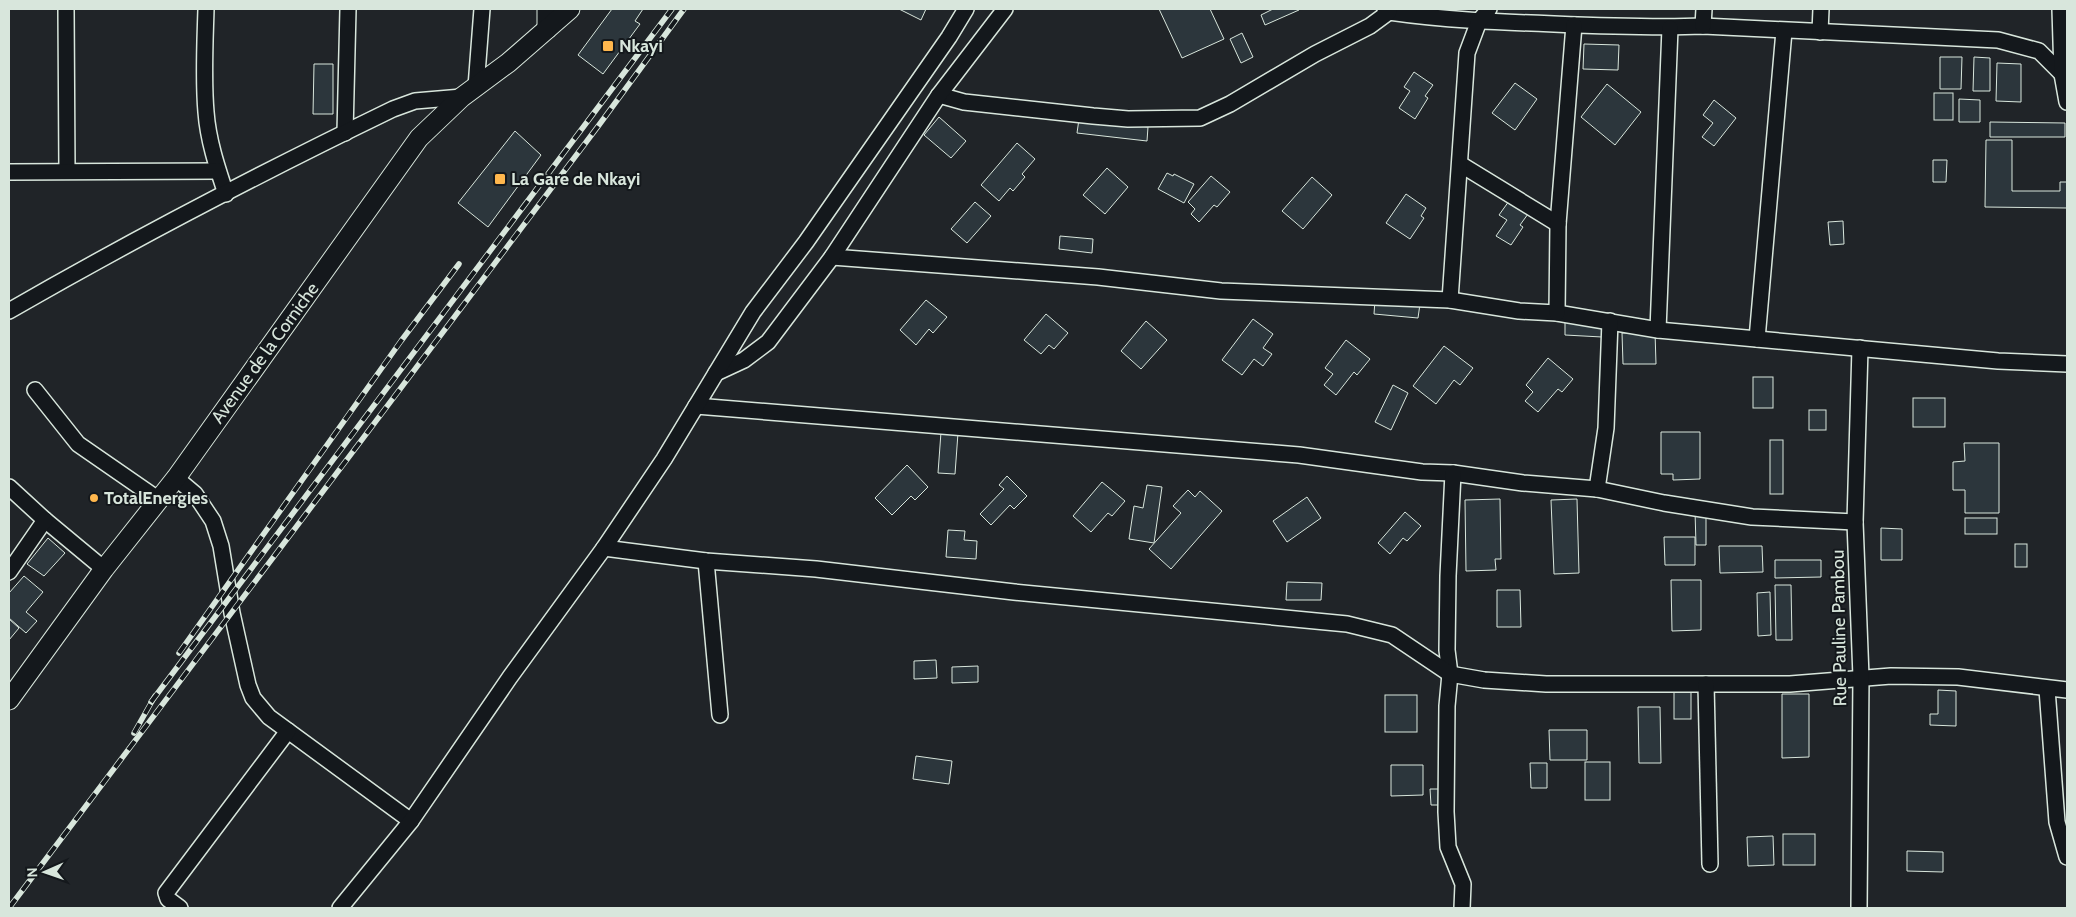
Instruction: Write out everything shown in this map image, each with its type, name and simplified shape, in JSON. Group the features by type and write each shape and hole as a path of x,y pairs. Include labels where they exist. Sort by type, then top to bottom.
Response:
{"street":[{"path":"66,9 67,171"},
{"path":"206,9 204,84 206,114 218,170 226,194"},
{"path":"345,133 348,9"},
{"path":"9,311 72,274 345,133 415,101 469,92 482,9"},
{"path":"547,9 547,29"},
{"name":"Avenue de la Corniche","path":"9,700 104,569 176,478 419,138 469,92 508,63 570,9"},
{"path":"340,908 411,821 510,678 604,548 664,459 753,312 806,242 949,37 966,9"},
{"path":"716,373 744,360 768,342 832,257 939,96 1004,9"},
{"path":"1450,300 1467,53 1479,21 1489,9"},
{"path":"1703,26 1704,9"},
{"path":"1820,32 1821,9"},
{"path":"2060,9 2067,102"},
{"path":"939,96 964,102 1128,119 1200,118 1230,104 1315,54 1370,26 1387,11 1431,18 1479,21 1670,28 1703,26 1784,31 1886,33 1998,40 2039,51 2065,75"},
{"path":"1557,313 1558,224 1574,25"},
{"path":"1658,330 1670,28"},
{"path":"1757,339 1784,31"},
{"path":"1460,164 1558,224"},
{"path":"9,172 218,170"},
{"path":"832,257 1098,277 1221,291 1450,300 1519,311 1557,313 1658,330 1998,360 2067,364"},
{"path":"1597,489 1606,428 1610,321"},
{"name":"Rue Pauline Pambou","path":"1859,908 1861,677 1855,522 1860,348"},
{"path":"35,390 78,444 159,500"},
{"path":"696,406 1299,455 1422,472 1453,473 1523,483 1597,489 1664,503 1752,516 1855,522"},
{"path":"1453,473 1448,576 1447,650 1450,674 1446,746 1447,830 1448,847 1463,884 1462,908"},
{"path":"176,478 195,494 213,522 221,546 232,613 248,685 254,698 269,717 411,821"},
{"path":"9,487 104,569"},
{"path":"9,572 45,520"},
{"path":"604,548 706,561 816,569 1014,592 1347,624 1392,635 1450,674 1484,680 1546,684 1790,684 1861,677 1958,677 2067,690"},
{"path":"706,561 720,715"},
{"path":"1706,684 1710,864"},
{"path":"2047,689 2057,822 2067,857"},
{"path":"177,908 168,898 166,892 288,731"},
{"path":"352,908 359,883"}],"shaded area":[{"path":"9,9 2067,9 2067,908 9,908"}],"building":[{"path":"612,9 643,9 635,21 640,24 603,74 578,55"},
{"path":"899,9 926,9 921,20"},
{"path":"1159,9 1210,9 1224,39 1182,58"},
{"path":"1273,9 1299,10 1265,25 1261,15"},
{"path":"1242,33 1253,57 1241,63 1230,39"},
{"path":"1584,44 1619,45 1618,70 1583,69"},
{"path":"1940,57 1962,57 1961,89 1940,89"},
{"path":"1974,57 1990,58 1990,91 1973,91"},
{"path":"1997,63 2021,64 2021,102 1996,101"},
{"path":"314,64 333,64 333,114 313,114"},
{"path":"1414,72 1433,85 1425,96 1428,98 1415,119 1399,108 1410,91 1404,87"},
{"path":"1515,83 1537,99 1515,130 1492,113"},
{"path":"1607,84 1641,112 1615,145 1581,117"},
{"path":"1934,93 1953,93 1953,120 1934,120"},
{"path":"1959,99 1980,100 1980,122 1959,122"},
{"path":"1714,100 1736,118 1714,146 1702,137 1713,123 1703,115"},
{"path":"939,117 966,141 951,158 924,135"},
{"path":"1079,119 1148,127 1147,141 1077,133"},
{"path":"1990,122 2065,123 2065,137 1990,137"},
{"name":"La Gare de Nkayi","path":"515,131 541,155 488,227 458,203"},
{"path":"1986,140 2012,140 2012,191 2060,191 2060,182 2067,182 2067,208 1985,207"},
{"path":"1017,143 1035,159 1022,174 1025,177 1013,191 1010,188 999,201 981,185"},
{"path":"1933,160 1947,160 1946,182 1933,182"},
{"path":"1107,168 1128,187 1105,214 1083,195"},
{"path":"1167,173 1173,176 1174,174 1194,184 1184,203 1158,189"},
{"path":"1211,176 1230,192 1217,207 1214,205 1199,222 1191,214 1195,209 1188,202"},
{"path":"1312,177 1332,195 1303,229 1282,211"},
{"path":"1406,194 1426,208 1421,216 1424,218 1410,239 1386,223"},
{"path":"1509,201 1528,214 1520,225 1523,227 1511,245 1496,236 1507,220 1499,215"},
{"path":"975,202 991,216 967,243 951,229"},
{"path":"1843,221 1844,244 1830,245 1828,222"},
{"path":"1060,236 1093,239 1092,253 1059,249"},
{"path":"926,300 947,317 933,333 929,329 916,345 900,330"},
{"path":"1375,300 1420,304 1418,318 1374,314"},
{"path":"1046,314 1068,333 1054,349 1049,345 1041,354 1024,340"},
{"path":"1253,319 1273,334 1263,348 1272,354 1263,366 1254,359 1242,375 1222,360"},
{"path":"1565,320 1603,322 1602,337 1565,335"},
{"path":"1146,321 1167,340 1141,369 1121,351"},
{"path":"1655,332 1656,364 1623,364 1622,333"},
{"path":"1346,340 1370,359 1357,375 1354,372 1336,395 1324,385 1333,374 1325,368"},
{"path":"1444,346 1473,368 1460,385 1454,380 1436,404 1413,386"},
{"path":"1548,358 1573,379 1562,392 1558,389 1538,412 1525,401 1533,392 1526,385"},
{"path":"1753,377 1773,377 1773,408 1753,408"},
{"path":"1393,385 1408,393 1391,430 1375,422"},
{"path":"1913,398 1945,398 1945,427 1913,427"},
{"path":"1809,410 1826,410 1826,430 1809,430"},
{"path":"941,432 958,433 955,474 938,473"},
{"path":"1661,432 1700,432 1700,479 1673,480 1673,474 1661,474"},
{"path":"1770,440 1783,440 1783,494 1770,494"},
{"path":"1964,443 1999,443 1999,513 1965,513 1965,490 1953,490 1953,462 1965,461"},
{"path":"907,465 928,487 915,500 911,496 892,515 875,498"},
{"path":"1007,476 1027,496 1014,509 1010,505 991,525 980,514 1004,489 999,485"},
{"path":"1102,482 1125,501 1112,516 1108,513 1091,532 1073,516"},
{"path":"1147,485 1162,487 1154,543 1129,539 1134,506 1143,508"},
{"path":"1188,490 1195,497 1200,491 1222,511 1171,569 1149,549 1181,513 1173,506"},
{"path":"1307,497 1321,518 1287,542 1273,521"},
{"path":"1500,499 1501,559 1495,559 1496,570 1466,571 1465,500"},
{"path":"1577,499 1579,573 1554,574 1551,500"},
{"path":"1695,511 1706,511 1706,545 1696,545"},
{"path":"1405,512 1421,526 1407,541 1403,538 1390,554 1378,543"},
{"path":"1965,518 1997,518 1997,534 1965,534"},
{"path":"1881,528 1902,529 1902,560 1881,560"},
{"path":"948,530 965,531 964,540 977,541 976,559 946,557"},
{"path":"1664,537 1695,537 1695,565 1665,565"},
{"path":"48,538 65,553 44,576 27,564"},
{"path":"2015,544 2027,544 2027,567 2015,567"},
{"path":"1719,546 1762,546 1763,572 1720,573"},
{"path":"1775,560 1821,560 1821,577 1775,578"},
{"path":"24,576 43,592 26,612 37,621 26,633 9,618 9,593"},
{"path":"1671,580 1701,580 1701,630 1672,631"},
{"path":"1287,582 1322,583 1321,600 1286,600"},
{"path":"1775,585 1791,585 1792,640 1776,640"},
{"path":"1497,590 1520,590 1521,627 1497,627"},
{"path":"1770,592 1771,635 1758,636 1757,593"},
{"path":"9,619 19,628 9,640"},
{"path":"936,660 937,678 914,679 914,661"},
{"path":"978,666 978,682 952,683 952,667"},
{"path":"1674,689 1691,689 1691,719 1674,719"},
{"path":"1938,690 1956,691 1956,726 1930,725 1930,714 1938,714"},
{"path":"1782,694 1809,694 1809,757 1782,758"},
{"path":"1385,695 1417,695 1417,732 1385,732"},
{"path":"1638,707 1660,707 1661,763 1639,763"},
{"path":"1549,730 1587,730 1587,760 1550,760"},
{"path":"916,756 952,761 949,784 913,779"},
{"path":"1585,762 1610,762 1610,800 1585,800"},
{"path":"1530,763 1547,763 1547,788 1531,788"},
{"path":"1391,765 1423,765 1423,795 1391,796"},
{"path":"1430,789 1439,789 1439,805 1431,805"},
{"path":"1783,834 1815,834 1815,865 1783,865"},
{"path":"1773,836 1774,865 1748,866 1747,837"},
{"path":"1907,851 1943,852 1943,872 1907,871"}],"railway":[{"path":"151,702 672,9"},
{"path":"9,908 599,125 684,9"},
{"path":"179,653 401,341 459,264"},
{"path":"134,733 155,696"}],"place":[{"name":"Nkayi","path":"608,46"},
{"name":"La Gare de Nkayi","path":"500,179"},
{"name":"TotalEnergies","path":"94,498"}]}
